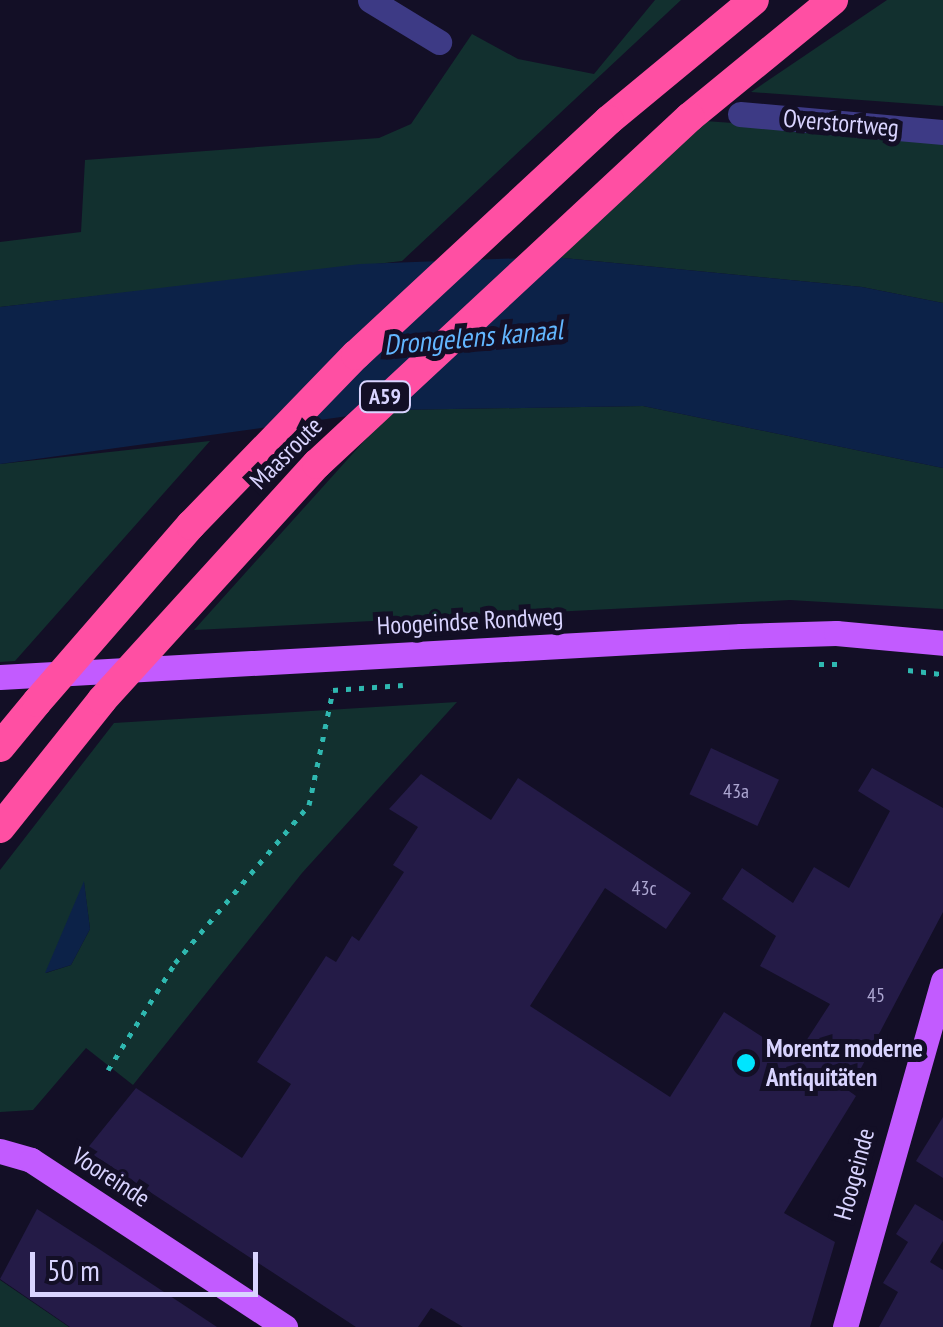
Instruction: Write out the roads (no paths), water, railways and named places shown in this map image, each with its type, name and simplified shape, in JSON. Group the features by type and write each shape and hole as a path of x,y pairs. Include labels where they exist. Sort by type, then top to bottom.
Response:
{"highway":[{"name":"Maasroute","path":"0,747 190,525 356,355 609,120 754,0"},
{"name":"Maasroute","path":"0,828 102,700 330,450 690,117 833,0"}],"main road":[{"name":"Hoogeindse Rondweg","path":"0,677 741,636 836,633 943,643"},
{"name":"Hoogeinde","path":"844,1327 943,981"},
{"name":"Vooreinde","path":"0,1151 31,1160 285,1327"}],"street":[{"path":"370,0 438,42"},
{"name":"Overstortweg","path":"740,114 943,132"}],"water":[{"name":"Drongelens kanaal","path":"553,257 862,287 943,303 943,468 643,406 392,410 0,464 0,307 360,264"},
{"path":"84,881 90,929 71,965 45,973"}],"place":[{"name":"Morentz moderne Antiquitäten","path":"746,1063"}]}
